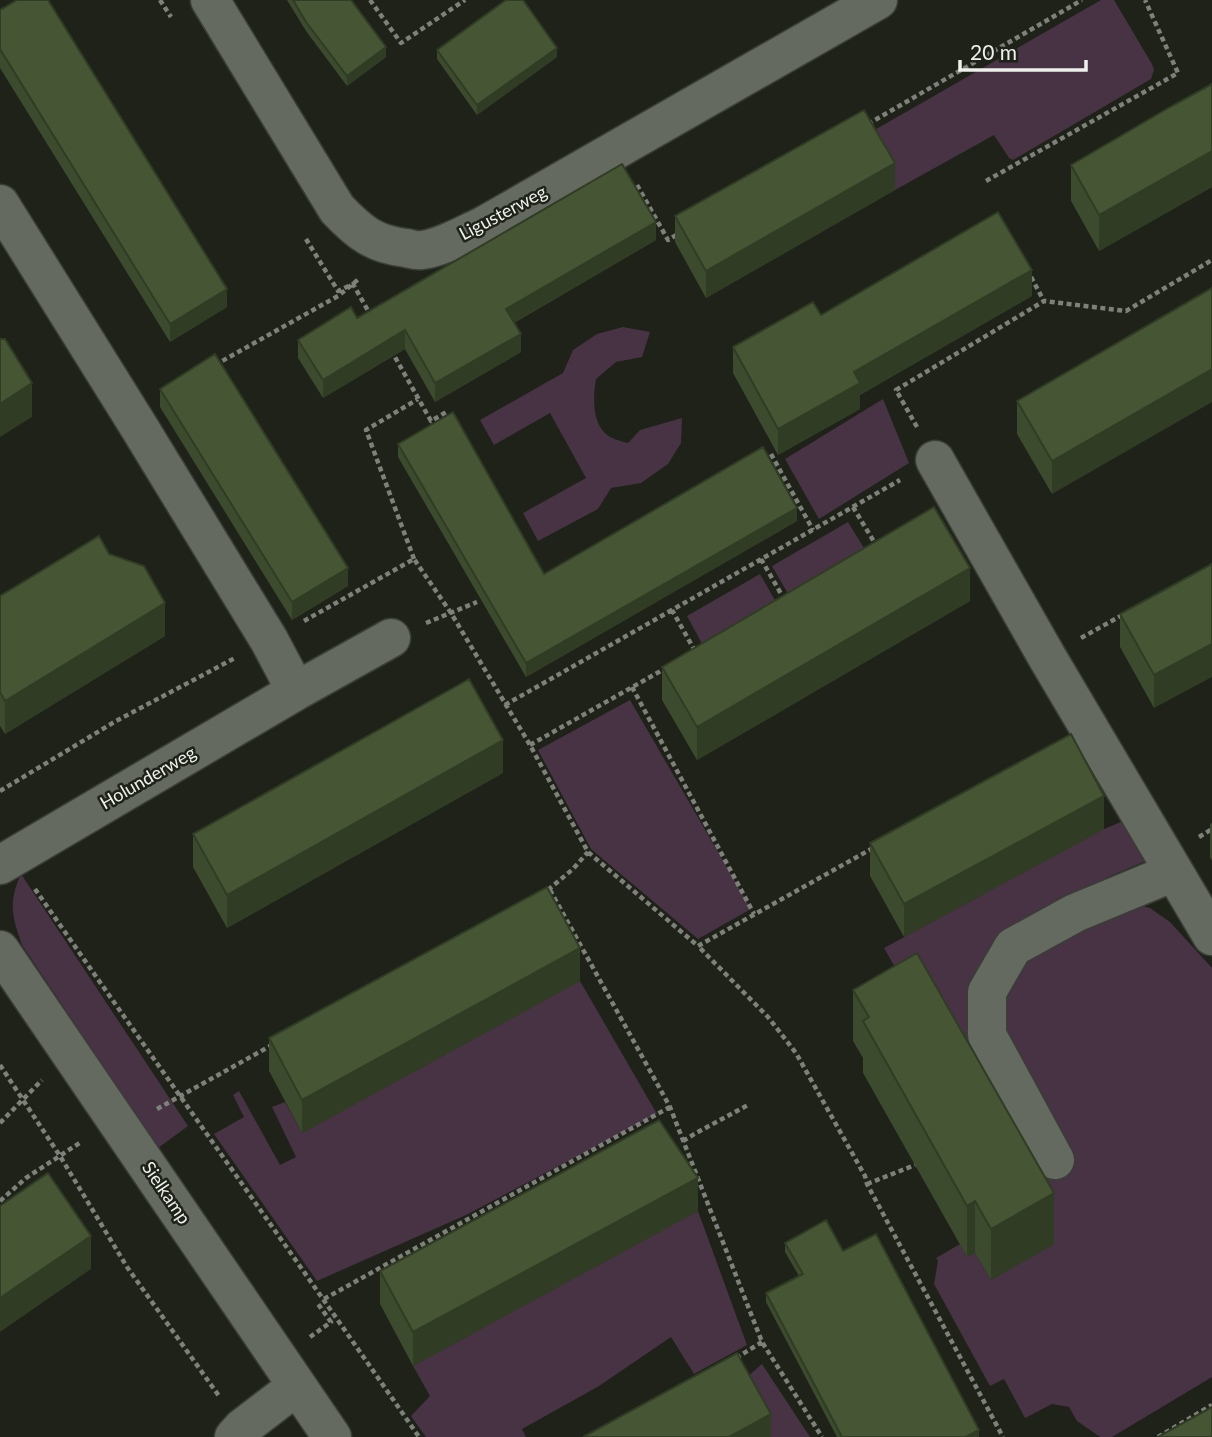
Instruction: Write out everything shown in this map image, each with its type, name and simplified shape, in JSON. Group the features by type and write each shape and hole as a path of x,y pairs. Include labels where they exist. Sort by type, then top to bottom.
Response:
{"street":[{"name":"Ligusterweg","path":"210,0 337,209 370,239 420,250 451,241 482,226 878,0"},
{"path":"0,204 269,640 296,691"},
{"path":"935,460 1047,657 1212,936"},
{"name":"Holunderweg","path":"15,874 296,691 391,638"},
{"path":"1055,1160 987,1035 987,992 1013,947 1075,913 1174,872"},
{"name":"Sielkamp","path":"0,950 332,1437"},
{"path":"238,1432 297,1386"}],"path":[{"path":"370,0 401,43 465,0"},
{"path":"857,130 1082,0"},
{"path":"986,181 1178,73 1145,0"},
{"path":"668,240 680,233"},
{"path":"205,371 338,296 398,247"},
{"path":"505,705 935,460 896,390 1044,301 1126,310 1212,260"},
{"path":"1031,277 1044,301"},
{"path":"338,291 353,284"},
{"path":"353,284 372,317"},
{"path":"385,340 431,421 448,411"},
{"path":"414,559 366,430 419,398"},
{"path":"771,454 813,530"},
{"path":"853,507 877,547"},
{"path":"761,559 785,600"},
{"path":"452,612 477,602"},
{"path":"1047,657 1137,607"},
{"path":"672,610 695,652 685,658"},
{"path":"0,791 116,721 269,640"},
{"path":"674,664 530,745 587,852 698,946 768,1017 796,1053 1002,1436"},
{"path":"632,687 754,914"},
{"path":"698,946 876,847"},
{"path":"539,895 550,890 587,852"},
{"path":"15,874 324,1299 419,1437"},
{"path":"550,890 670,1107 762,1342 822,1437"},
{"path":"122,1129 281,1041"},
{"path":"0,1123 42,1080 74,1058"},
{"path":"0,1065 60,1156 127,1266 238,1432"},
{"path":"683,1141 748,1105"},
{"path":"324,1299 670,1107"},
{"path":"608,1141 609,1154"},
{"path":"0,1201 26,1178 77,1145"},
{"path":"867,1184 915,1165"},
{"path":"512,1194 514,1206"},
{"path":"423,1243 425,1255"},
{"path":"309,1338 331,1322 318,1304"},
{"path":"727,1363 762,1342"},
{"path":"1158,1437 1212,1405"}],"shaded area":[{"path":"1101,0 1114,0 1152,64 1154,70 1151,79 1013,160 994,135 895,190 864,136"},
{"path":"623,327 650,332 642,357 616,362 596,379 594,401 601,429 608,436 628,443 640,430 682,418 681,443 668,464 641,483 611,488 598,509 538,541 523,513 586,478 550,413 494,445 480,420 563,373 573,350 597,334"},
{"path":"883,399 909,463 819,519 785,459"},
{"path":"848,522 878,571 801,616 772,566"},
{"path":"760,574 788,623 714,666 687,616"},
{"path":"630,700 751,909 698,939 591,849 538,750"},
{"path":"1128,819 1150,859 1108,877 1001,939 984,959 979,974 971,1034 1047,1171 1051,1172 1070,1160 1050,1117 1009,1048 1000,1025 997,1003 1009,973 1044,944 1113,911 1136,904 1150,908 1170,922 1212,968 1212,1377 1112,1437 1100,1437 1077,1421 1069,1407 1052,1404 1025,1418 1004,1379 990,1386 934,1284 938,1261 936,1258 960,1244 967,1257 975,1253 991,1280 1054,1244 884,948 1104,829"},
{"path":"21,874 188,1126 158,1148 22,945 13,909 14,893"},
{"path":"580,981 657,1114 466,1215 317,1281 214,1134 244,1117 233,1095 239,1091 280,1165 296,1157 272,1107 285,1102 302,1133"},
{"path":"698,1211 747,1345 694,1374 671,1337 599,1386 522,1429 526,1437 426,1437 411,1416 430,1396 413,1366"},
{"path":"762,1364 810,1437 765,1437 737,1386"}],"building":[{"path":"17,0 48,0 227,289 170,324 0,49 0,10"},
{"path":"293,0 351,0 386,47 347,76 306,22"},
{"path":"506,0 523,0 557,48 477,105 437,50"},
{"path":"1212,84 1212,151 1099,215 1071,165"},
{"path":"864,110 895,163 706,271 675,216"},
{"path":"622,164 656,222 506,309 521,334 435,383 405,330 323,380 298,340 351,307 357,318"},
{"path":"998,212 1032,270 854,372 860,383 778,429 733,347 813,302 821,315"},
{"path":"1212,288 1212,369 1052,461 1017,401"},
{"path":"0,339 5,339 32,383 0,404"},
{"path":"215,354 348,568 292,602 160,389"},
{"path":"453,412 544,574 763,447 797,508 526,663 398,444"},
{"path":"934,507 970,568 697,727 662,667"},
{"path":"99,536 109,554 144,566 165,603 5,701 0,692 0,596"},
{"path":"1212,564 1212,644 1154,675 1120,614"},
{"path":"469,679 503,740 227,895 193,834"},
{"path":"1071,734 1104,796 904,904 870,843"},
{"path":"547,887 580,948 302,1100 269,1038"},
{"path":"917,953 1054,1193 991,1229 975,1201 967,1206 863,1021 869,1017 853,990"},
{"path":"659,1120 698,1178 413,1332 380,1271"},
{"path":"48,1173 91,1236 0,1298 0,1206"},
{"path":"826,1220 843,1251 876,1234 979,1430 966,1437 842,1437 766,1293 803,1274 785,1243"},
{"path":"737,1353 771,1414 729,1437 583,1437"},
{"path":"1212,1407 1212,1437 1158,1437"}]}
